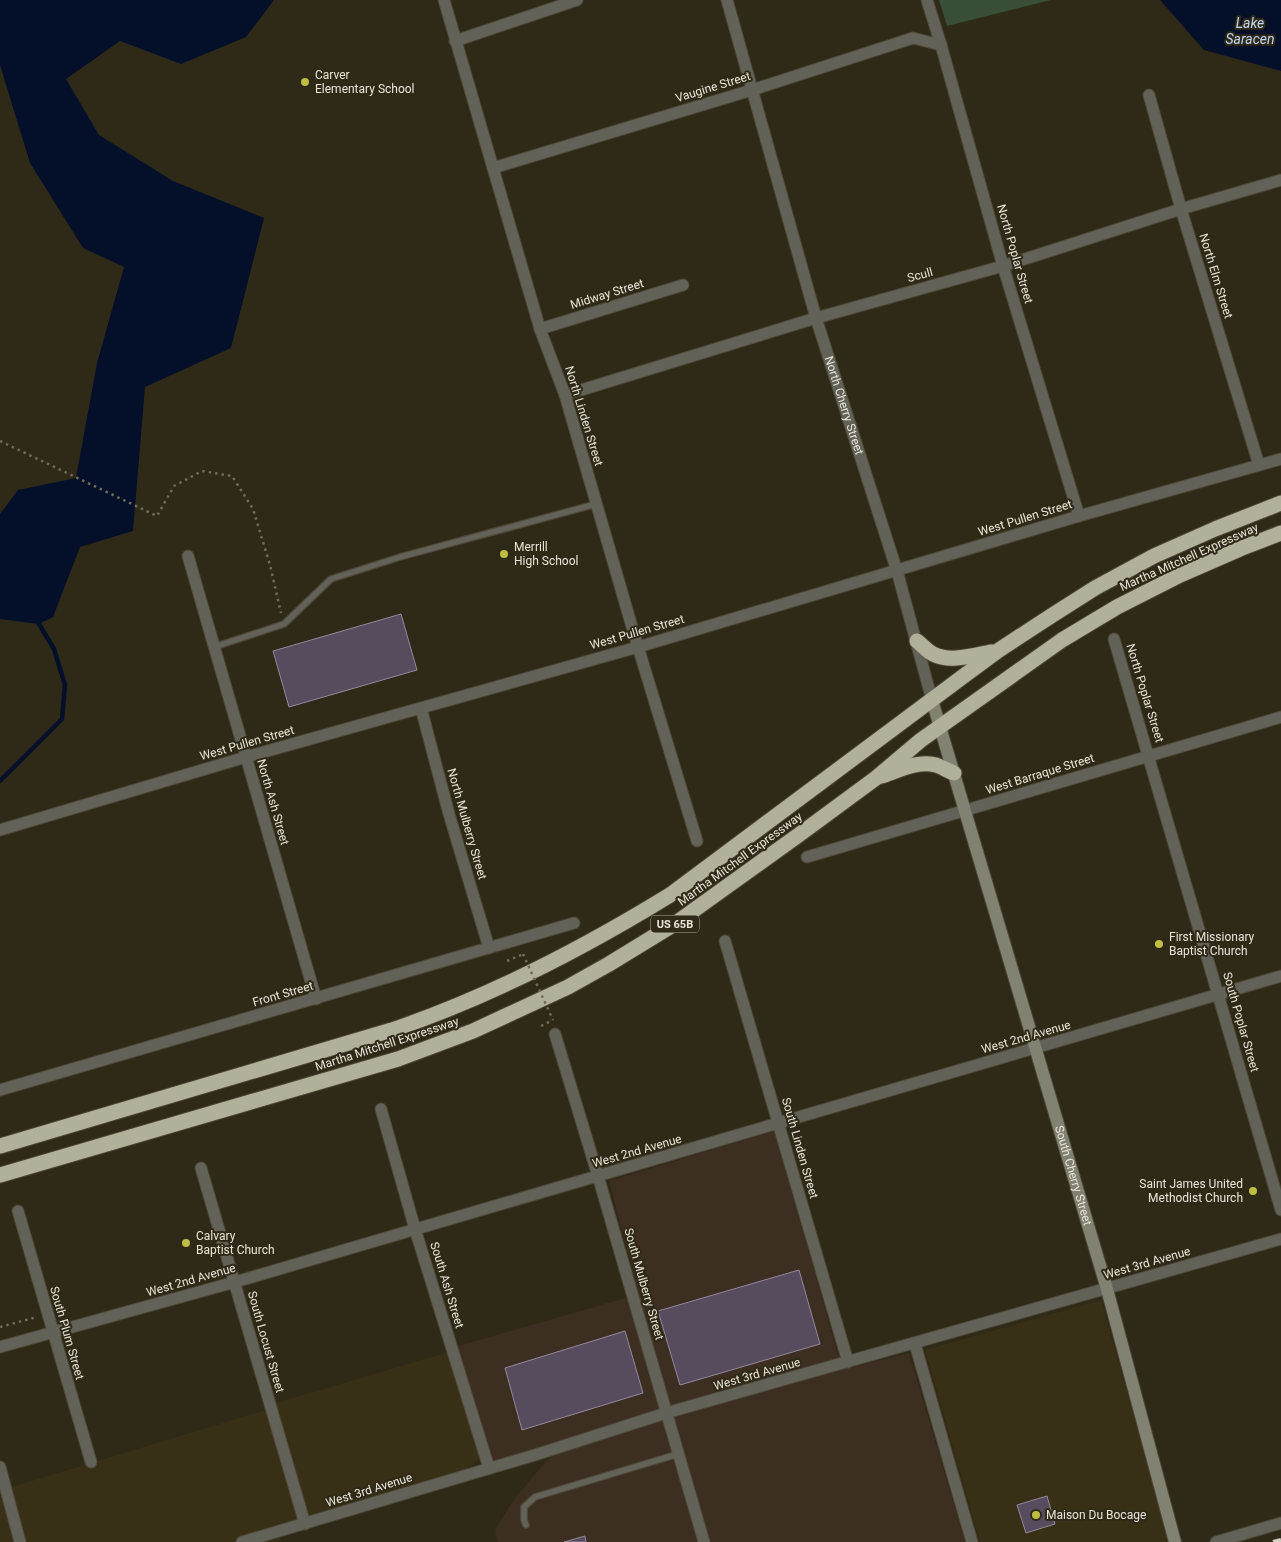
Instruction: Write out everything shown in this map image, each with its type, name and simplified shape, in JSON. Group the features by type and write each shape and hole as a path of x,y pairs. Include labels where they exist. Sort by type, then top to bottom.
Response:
{"highway":[{"name":"Martha Mitchell Expressway","path":"0,1146 430,1018 543,966 613,929 670,895 999,650 1095,588 1154,556 1281,503"},
{"name":"Martha Mitchell Expressway","path":"0,1175 398,1059 472,1031 568,987 676,924 876,778 916,743 939,726 1062,640 1117,606 1188,571 1281,533"},
{"path":"917,641 931,653 944,658 966,657 999,650"},
{"path":"876,778 926,763 954,773"}],"main road":[{"name":"North Cherry Street","path":"932,700 965,811"},
{"name":"South Cherry Street","path":"965,811 1107,1289 1175,1542"}],"street":[{"name":"North Linden Street","path":"444,0 540,329 565,395 638,647 697,840"},
{"path":"455,41 577,0"},
{"name":"North Cherry Street","path":"727,0 816,318 897,571 932,700"},
{"name":"North Poplar Street","path":"927,0 1003,266 1079,516"},
{"name":"Vaugine Street","path":"493,168 752,90 913,38 941,45"},
{"name":"North Elm Street","path":"1149,95 1181,209 1259,465"},
{"name":"Scull","path":"565,395 816,318 1003,266 1181,209 1281,180"},
{"name":"Midway Street","path":"540,329 683,285"},
{"name":"West Pullen Street","path":"0,830 246,757 638,647 1079,516 1281,459"},
{"name":"North Ash Street","path":"188,556 316,999"},
{"name":"North Poplar Street","path":"1114,639 1149,756"},
{"name":"North Mulberry Street","path":"421,708 449,814 489,948"},
{"name":"West Barraque Street","path":"807,858 1281,717"},
{"name":"South Poplar Street","path":"1149,756 1281,1210"},
{"name":"Front Street","path":"0,1090 574,923"},
{"name":"South Linden Street","path":"725,941 848,1362"},
{"name":"West 2nd Avenue","path":"0,1347 235,1282 1281,976"},
{"name":"South Mulberry Street","path":"555,1034 704,1542"},
{"name":"South Ash Street","path":"381,1110 489,1468"},
{"name":"South Locust Street","path":"201,1168 304,1524"},
{"name":"South Plum Street","path":"18,1211 90,1462"},
{"name":"West 3rd Avenue","path":"242,1542 666,1413 1281,1239"},
{"path":"915,1344 972,1542"},
{"path":"0,1467 20,1542"},
{"path":"1216,1542 1281,1523"}],"lane":[{"path":"214,647 284,624 331,580 400,557 596,504"},
{"path":"526,1525 524,1507 535,1497 678,1454"}],"path":[{"path":"0,441 157,516 174,486 202,471 232,476 253,509 270,565 284,624"},
{"path":"507,961 523,954 553,1020"},
{"path":"0,1327 38,1317"}],"shaded area":[{"path":"774,1131 839,1358 845,1369 909,1353 965,1542 498,1542 495,1530 512,1502 546,1461 580,1436 493,1462 458,1346 639,1294 609,1181"},
{"path":"1101,1300 1169,1542 980,1542 925,1350"},
{"path":"449,1352 481,1458 462,1472 307,1516 276,1403"},
{"path":"266,1410 299,1519 277,1527 281,1542 26,1542 12,1487"},
{"path":"0,1487 16,1542 0,1542"}],"green space":[{"path":"939,0 1051,0 947,26"}],"water":[{"path":"0,0 274,0 246,37 181,64 120,41 66,79 99,135 173,181 264,218 231,348 145,387 133,531 80,547 53,617 39,624 0,619 0,514 18,490 76,478 97,363 124,267 83,248 30,163 0,65"},
{"name":"Lake Saracen","path":"1160,0 1281,0 1281,71 1204,50"}],"building":[{"path":"401,614 417,670 289,707 273,651"},
{"path":"799,1270 820,1344 680,1385 658,1311"},
{"path":"625,1331 643,1393 522,1430 505,1368"},
{"name":"Maison Du Bocage","path":"1047,1496 1055,1524 1026,1533 1017,1505"},
{"path":"585,1536 586,1542 564,1542"}],"waterway":[{"path":"0,781 62,719 65,685 54,649 39,624"}],"railway":[{"path":"1273,1542 1281,1540"}],"place":[{"name":"Carver Elementary School","path":"305,82"},
{"name":"Merrill High School","path":"504,554"},
{"name":"First Missionary Baptist Church","path":"1159,944"},
{"name":"Saint James United Methodist Church","path":"1253,1191"},
{"name":"Calvary Baptist Church","path":"186,1243"},
{"name":"Maison Du Bocage","path":"1036,1515"}]}
